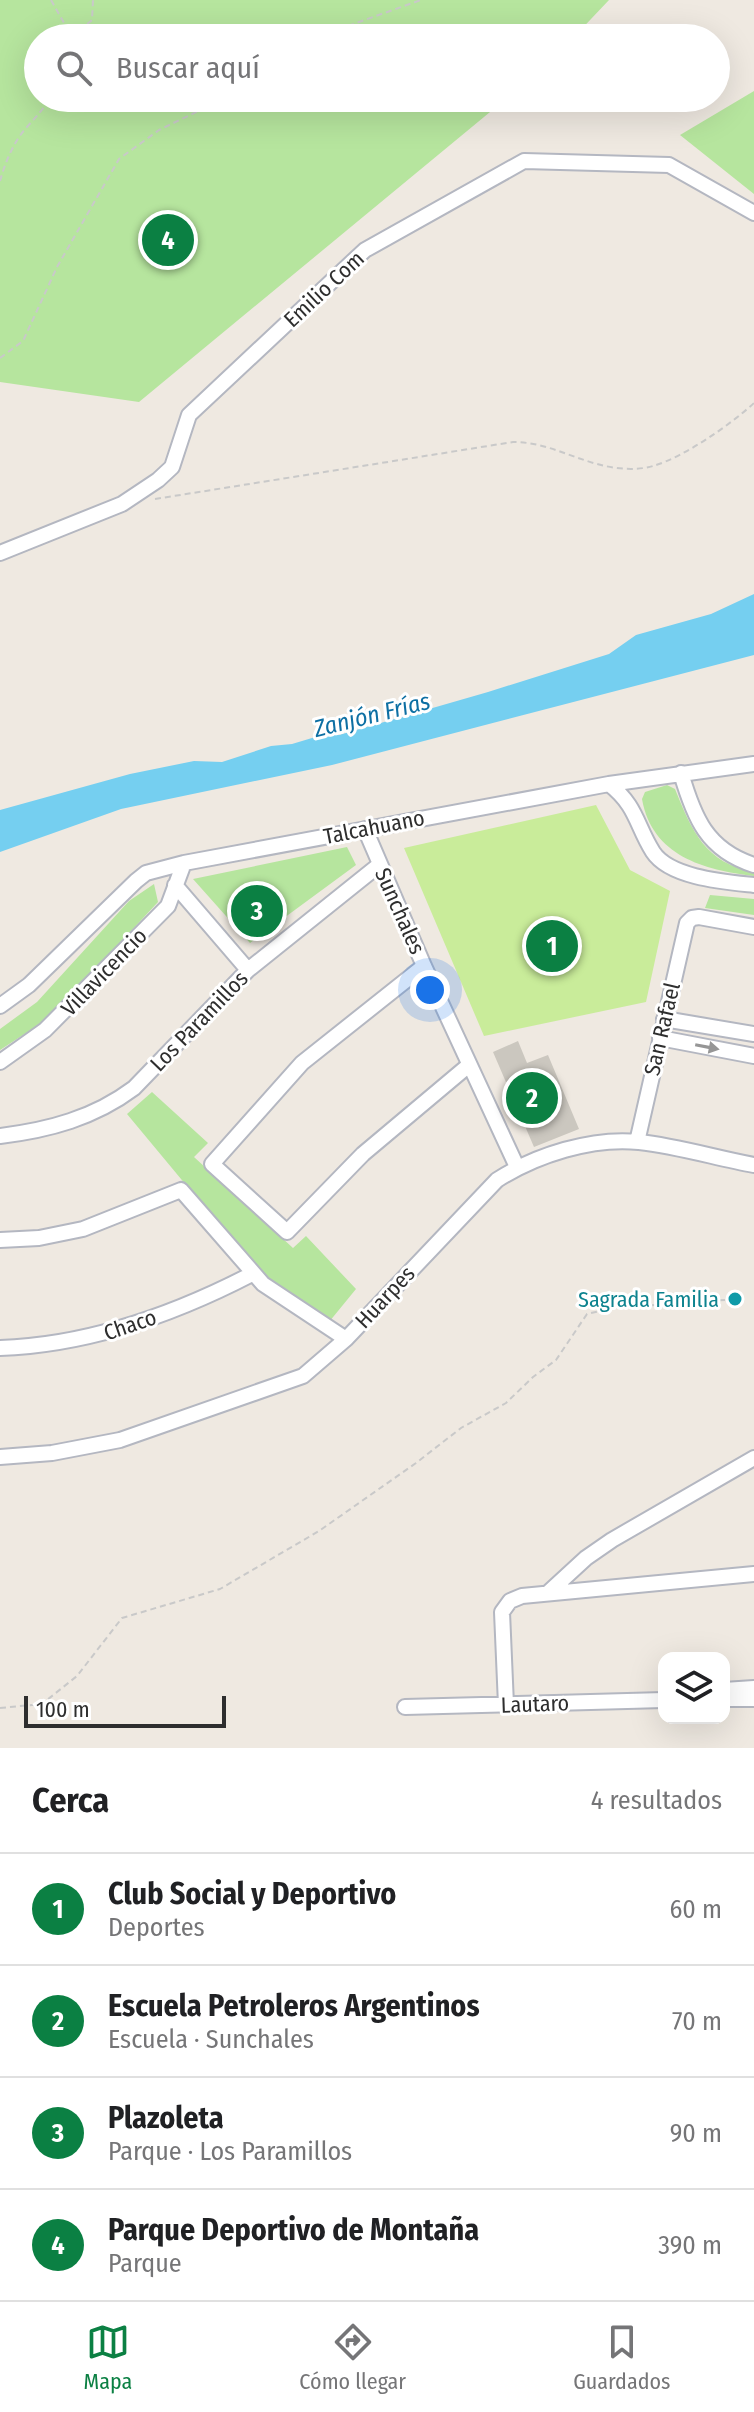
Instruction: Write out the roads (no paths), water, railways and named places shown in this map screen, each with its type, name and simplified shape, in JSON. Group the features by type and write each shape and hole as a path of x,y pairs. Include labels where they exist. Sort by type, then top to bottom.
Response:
{"street":[{"name":"Emilio Com","path":"0,553 122,504 158,480 172,467 189,415 365,250 524,161 669,165 754,213"},
{"name":"Talcahuano","path":"0,1006 29,985 146,873 184,863 609,784 754,764"},
{"path":"681,773 690,802 715,844 738,860 754,865"},
{"path":"609,784 626,797 653,852 665,863 701,877 754,885"},
{"name":"Sunchales","path":"365,829 517,1167"},
{"name":"Villavicencio","path":"0,1062 45,1030 76,1002 168,906 184,863"},
{"name":"Los Paramillos","path":"0,1136 45,1129 113,1104 134,1088 248,970 379,865"},
{"path":"175,885 248,970"},
{"name":"San Rafael","path":"637,1142 685,929 692,918 699,917 754,927"},
{"path":"424,966 302,1063 212,1164 287,1232 363,1154 469,1065"},
{"path":"664,1019 754,1034"},
{"path":"660,1038 754,1056"},
{"name":"Huarpes","path":"0,1457 84,1448 158,1429 303,1376 346,1339 497,1180 517,1167 542,1157 583,1147 637,1142 754,1165"},
{"path":"0,1240 60,1235 83,1229 181,1190 263,1284 346,1339"},
{"name":"Chaco","path":"0,1348 62,1344 105,1334 192,1302 252,1274"},
{"path":"548,1593 586,1558 612,1540 754,1458"},
{"path":"506,1705 502,1612 510,1601 522,1596 548,1593 754,1574"},
{"path":"730,1690 754,1688"},
{"path":"730,1699 754,1699"},
{"name":"Lautaro","path":"405,1707 658,1700"}],"water":[{"path":"754,594 754,655 332,765 121,809 0,852 0,810 130,774 194,761 222,762 271,746 292,744 322,735 339,735 609,654 636,635 711,614"}],"place":[{"name":"Parque Deportivo de Montaña","path":"168,240"},
{"name":"Plazoleta","path":"257,911"},
{"name":"Club Social y Deportivo","path":"552,946"},
{"name":"Escuela Petroleros Argentinos","path":"532,1098"},
{"name":"Sagrada Familia","path":"735,1299"}],"water label":[{"name":"Zanjón Frías","path":"372,715"}]}
